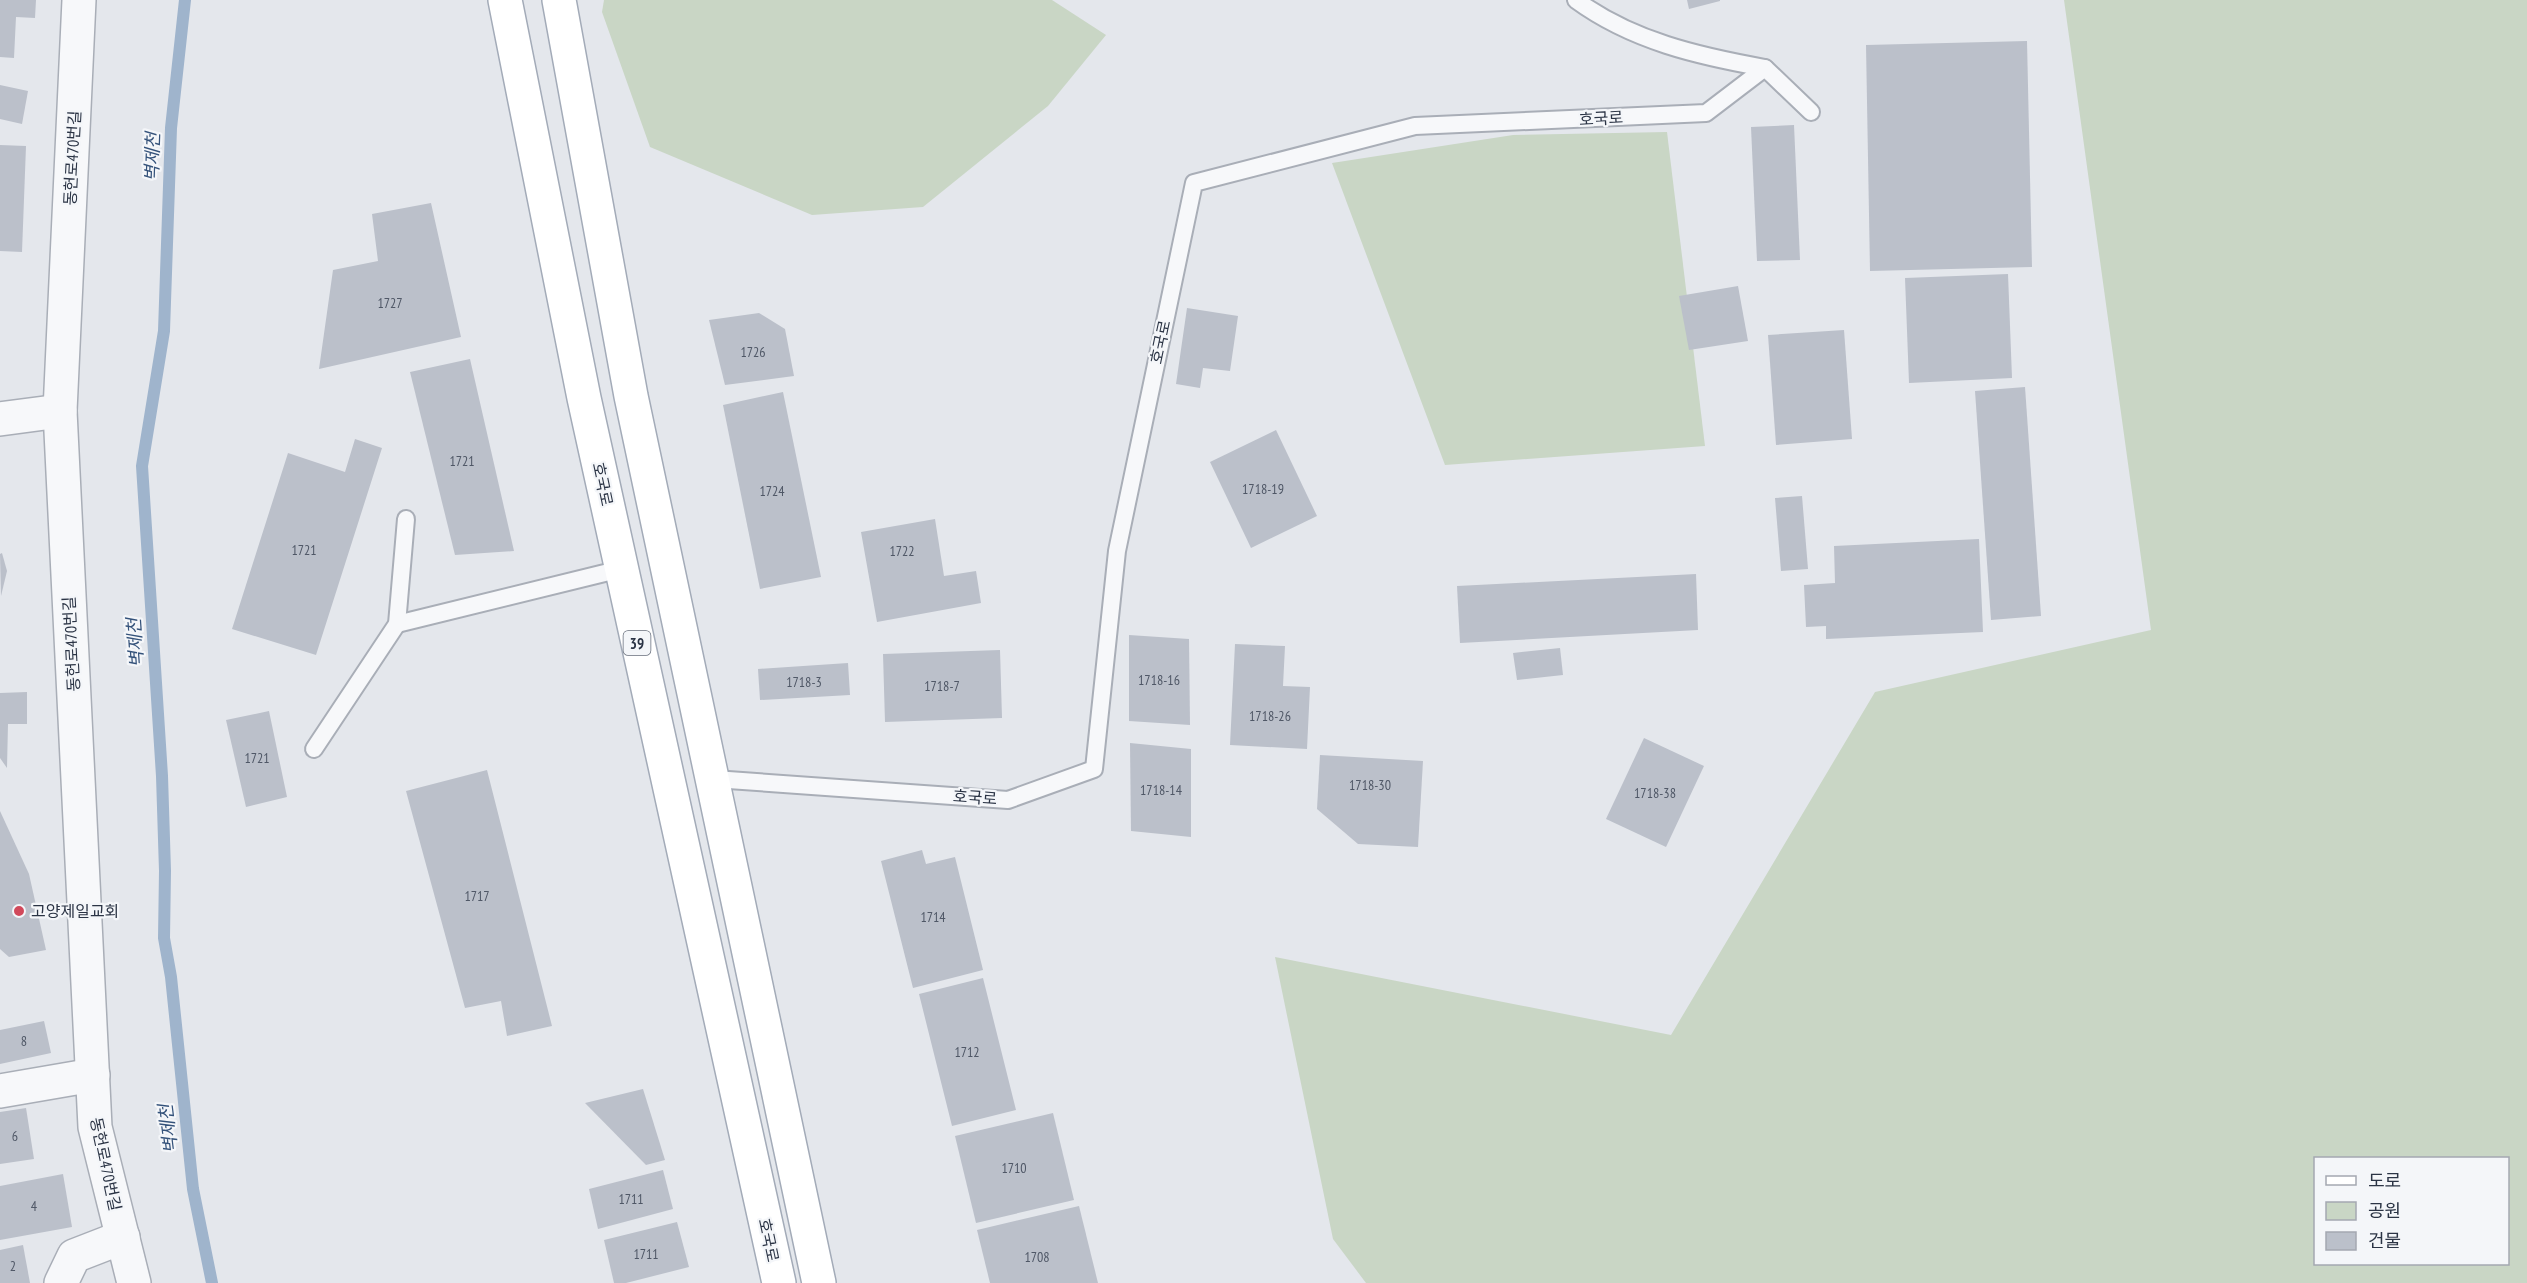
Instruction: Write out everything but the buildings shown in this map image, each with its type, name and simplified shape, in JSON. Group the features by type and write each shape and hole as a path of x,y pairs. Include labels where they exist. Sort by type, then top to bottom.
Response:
{"main road":[{"name":"호국로","path":"505,0 581,386 779,1283"},
{"path":"559,0 631,396 819,1283"}],"street":[{"name":"동헌로470번길","path":"79,0 60,411 95,1127 134,1283"},
{"path":"0,419 60,411"},
{"path":"0,1090 93,1075"},
{"path":"61,1283 74,1256 123,1237"}],"lane":[{"path":"1576,0 1618,26 1671,48 1765,68 1811,112"},
{"name":"호국로","path":"714,779 1008,800 1094,769 1117,550 1194,183 1415,126 1706,113 1765,68"},
{"path":"314,748 397,624 406,519"},
{"path":"397,624 621,569"}],"green space":[{"path":"604,0 1052,0 1106,35 1048,106 923,207 812,215 650,147 602,12"},
{"path":"2064,0 2527,0 2527,1283 1366,1283 1333,1239 1275,957 1671,1035 1875,692 2151,630"},
{"path":"1667,132 1705,446 1445,465 1332,163 1513,135"}],"waterway":[{"name":"벽제천","path":"185,0 171,128 164,331 142,466 162,776 165,871 164,938 171,977 193,1189 212,1283"}],"place":[{"name":"고양제일교회","path":"19,911"}]}
